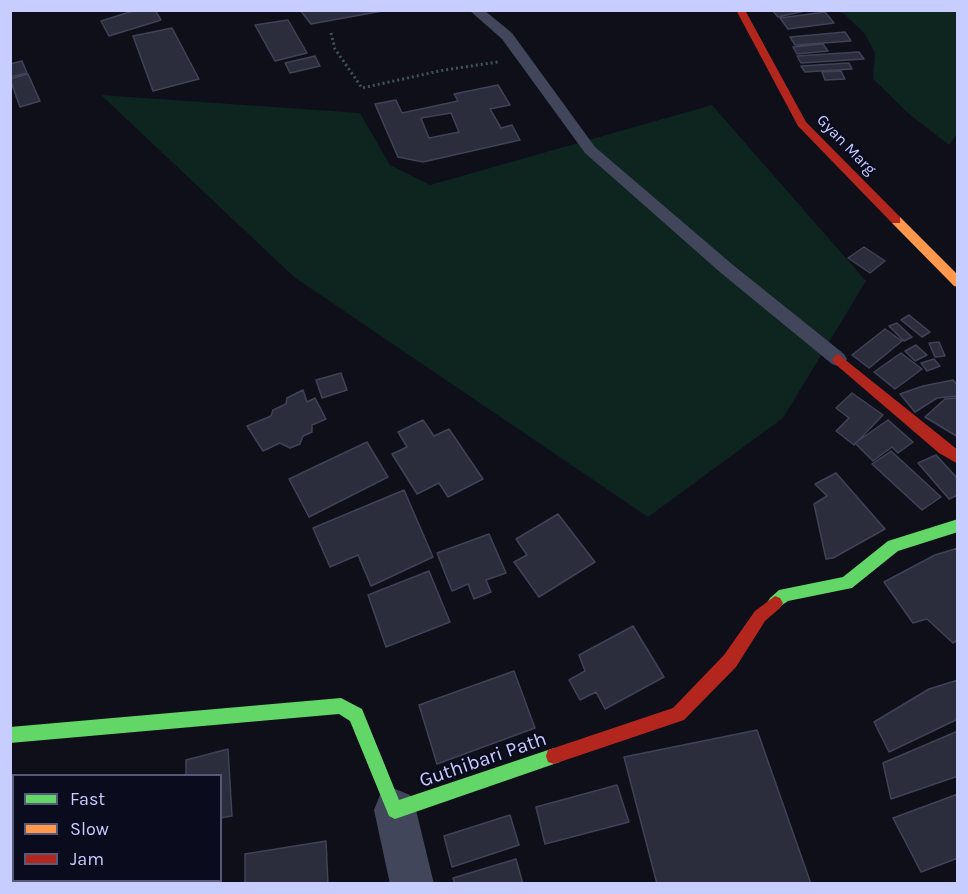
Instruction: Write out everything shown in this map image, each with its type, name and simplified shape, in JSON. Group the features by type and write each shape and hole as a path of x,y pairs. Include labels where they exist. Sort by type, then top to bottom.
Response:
{"street":[{"name":"Gyan Marg","path":"740,10 802,124 957,283"},
{"path":"838,359 957,458"},
{"name":"Guthibari Path","path":"395,810 678,714 730,661 760,616 784,595 847,583 893,546 957,525"},
{"path":"10,735 341,706 356,716 395,810 412,884"}],"lane":[{"path":"475,10 507,36 529,63 590,150 727,269 838,359"}],"path":[{"path":"331,33 335,49 362,88 494,62 529,63"}],"green space":[{"path":"838,11 957,11 957,134 949,145 909,114 873,79 875,53 865,34"},
{"path":"101,95 360,113 390,165 430,185 712,105 866,281 783,418 648,517 294,277"}],"building":[{"path":"136,10 155,10 161,20 109,36 101,21"},
{"path":"300,10 388,10 311,24"},
{"path":"772,10 809,10 778,17"},
{"path":"825,12 834,23 788,29 780,18"},
{"path":"288,20 307,53 275,61 255,25"},
{"path":"172,28 199,79 153,91 133,36"},
{"path":"845,32 851,41 795,45 790,37"},
{"path":"823,44 828,51 797,54 793,47"},
{"path":"859,52 864,59 801,63 797,56"},
{"path":"315,56 320,66 290,73 285,63"},
{"path":"22,61 27,73 10,77 10,64"},
{"path":"849,63 852,69 805,72 801,66"},
{"path":"841,71 845,79 825,80 822,72"},
{"path":"28,74 40,101 20,107 10,79"},
{"path":"498,85 510,105 490,109 501,128 512,125 520,140 423,162 398,157 375,104 396,100 402,113 458,101 454,94","holes":["451,113 459,132 429,138 421,118"]},
{"path":"864,247 885,261 870,273 848,258"},
{"path":"909,315 930,332 922,337 901,320"},
{"path":"897,323 912,337 904,341 889,326"},
{"path":"885,329 902,341 869,368 852,355"},
{"path":"939,342 945,356 935,357 929,343"},
{"path":"916,345 927,355 915,361 905,351"},
{"path":"901,353 922,369 895,389 874,372"},
{"path":"934,359 940,366 927,371 921,363"},
{"path":"341,373 347,390 322,398 316,380"},
{"path":"953,380 958,386 958,396 937,398 915,412 900,394 923,386"},
{"path":"303,390 307,402 315,398 326,419 312,425 312,432 303,436 300,444 290,448 280,443 263,451 247,426 271,416 273,410 286,404 287,398"},
{"path":"852,393 883,415 854,445 836,431 849,418 836,408"},
{"path":"958,398 958,437 925,417 945,399"},
{"path":"423,420 434,436 449,429 483,479 448,497 439,483 417,494 392,454 407,447 398,432"},
{"path":"888,420 913,442 898,453 892,447 873,461 855,443"},
{"path":"367,442 388,477 309,517 289,479"},
{"path":"891,451 941,497 922,510 872,464"},
{"path":"936,455 958,479 958,495 949,499 918,463"},
{"path":"836,473 885,529 833,558 826,559 814,504 827,496 815,484"},
{"path":"404,490 433,557 371,586 358,555 330,567 313,528"},
{"path":"558,514 595,562 539,597 514,562 527,555 516,539"},
{"path":"489,534 506,573 486,580 491,592 474,599 468,584 452,591 437,553"},
{"path":"958,548 958,640 953,643 927,619 913,623 884,582 935,555"},
{"path":"429,571 450,622 386,647 368,595"},
{"path":"633,626 664,677 605,709 596,692 580,700 569,680 585,671 579,655"},
{"path":"514,671 535,728 437,764 419,705"},
{"path":"958,680 958,719 889,752 874,722 929,689"},
{"path":"757,730 811,884 657,884 624,757"},
{"path":"958,731 958,776 891,799 883,763"},
{"path":"228,749 232,816 222,818 222,774 186,774 186,760"},
{"path":"617,785 629,822 545,844 536,807"},
{"path":"958,794 958,858 921,872 893,818"},
{"path":"510,815 519,845 452,867 444,836"},
{"path":"326,841 328,884 245,884 245,854"},
{"path":"516,859 523,884 455,884 453,878"},
{"path":"184,882 212,882 212,884 184,884"}],"traffic: fast":[{"path":"775,603 784,595 847,583 893,546 958,525"},
{"path":"10,735 341,706 356,715 395,810 554,756"}],"traffic: slow":[{"path":"896,220 958,283"}],"traffic: jam":[{"path":"740,10 802,124 896,220"},
{"path":"838,359 944,449 958,458"},
{"path":"554,756 678,714 730,661 760,616 775,603"}]}
